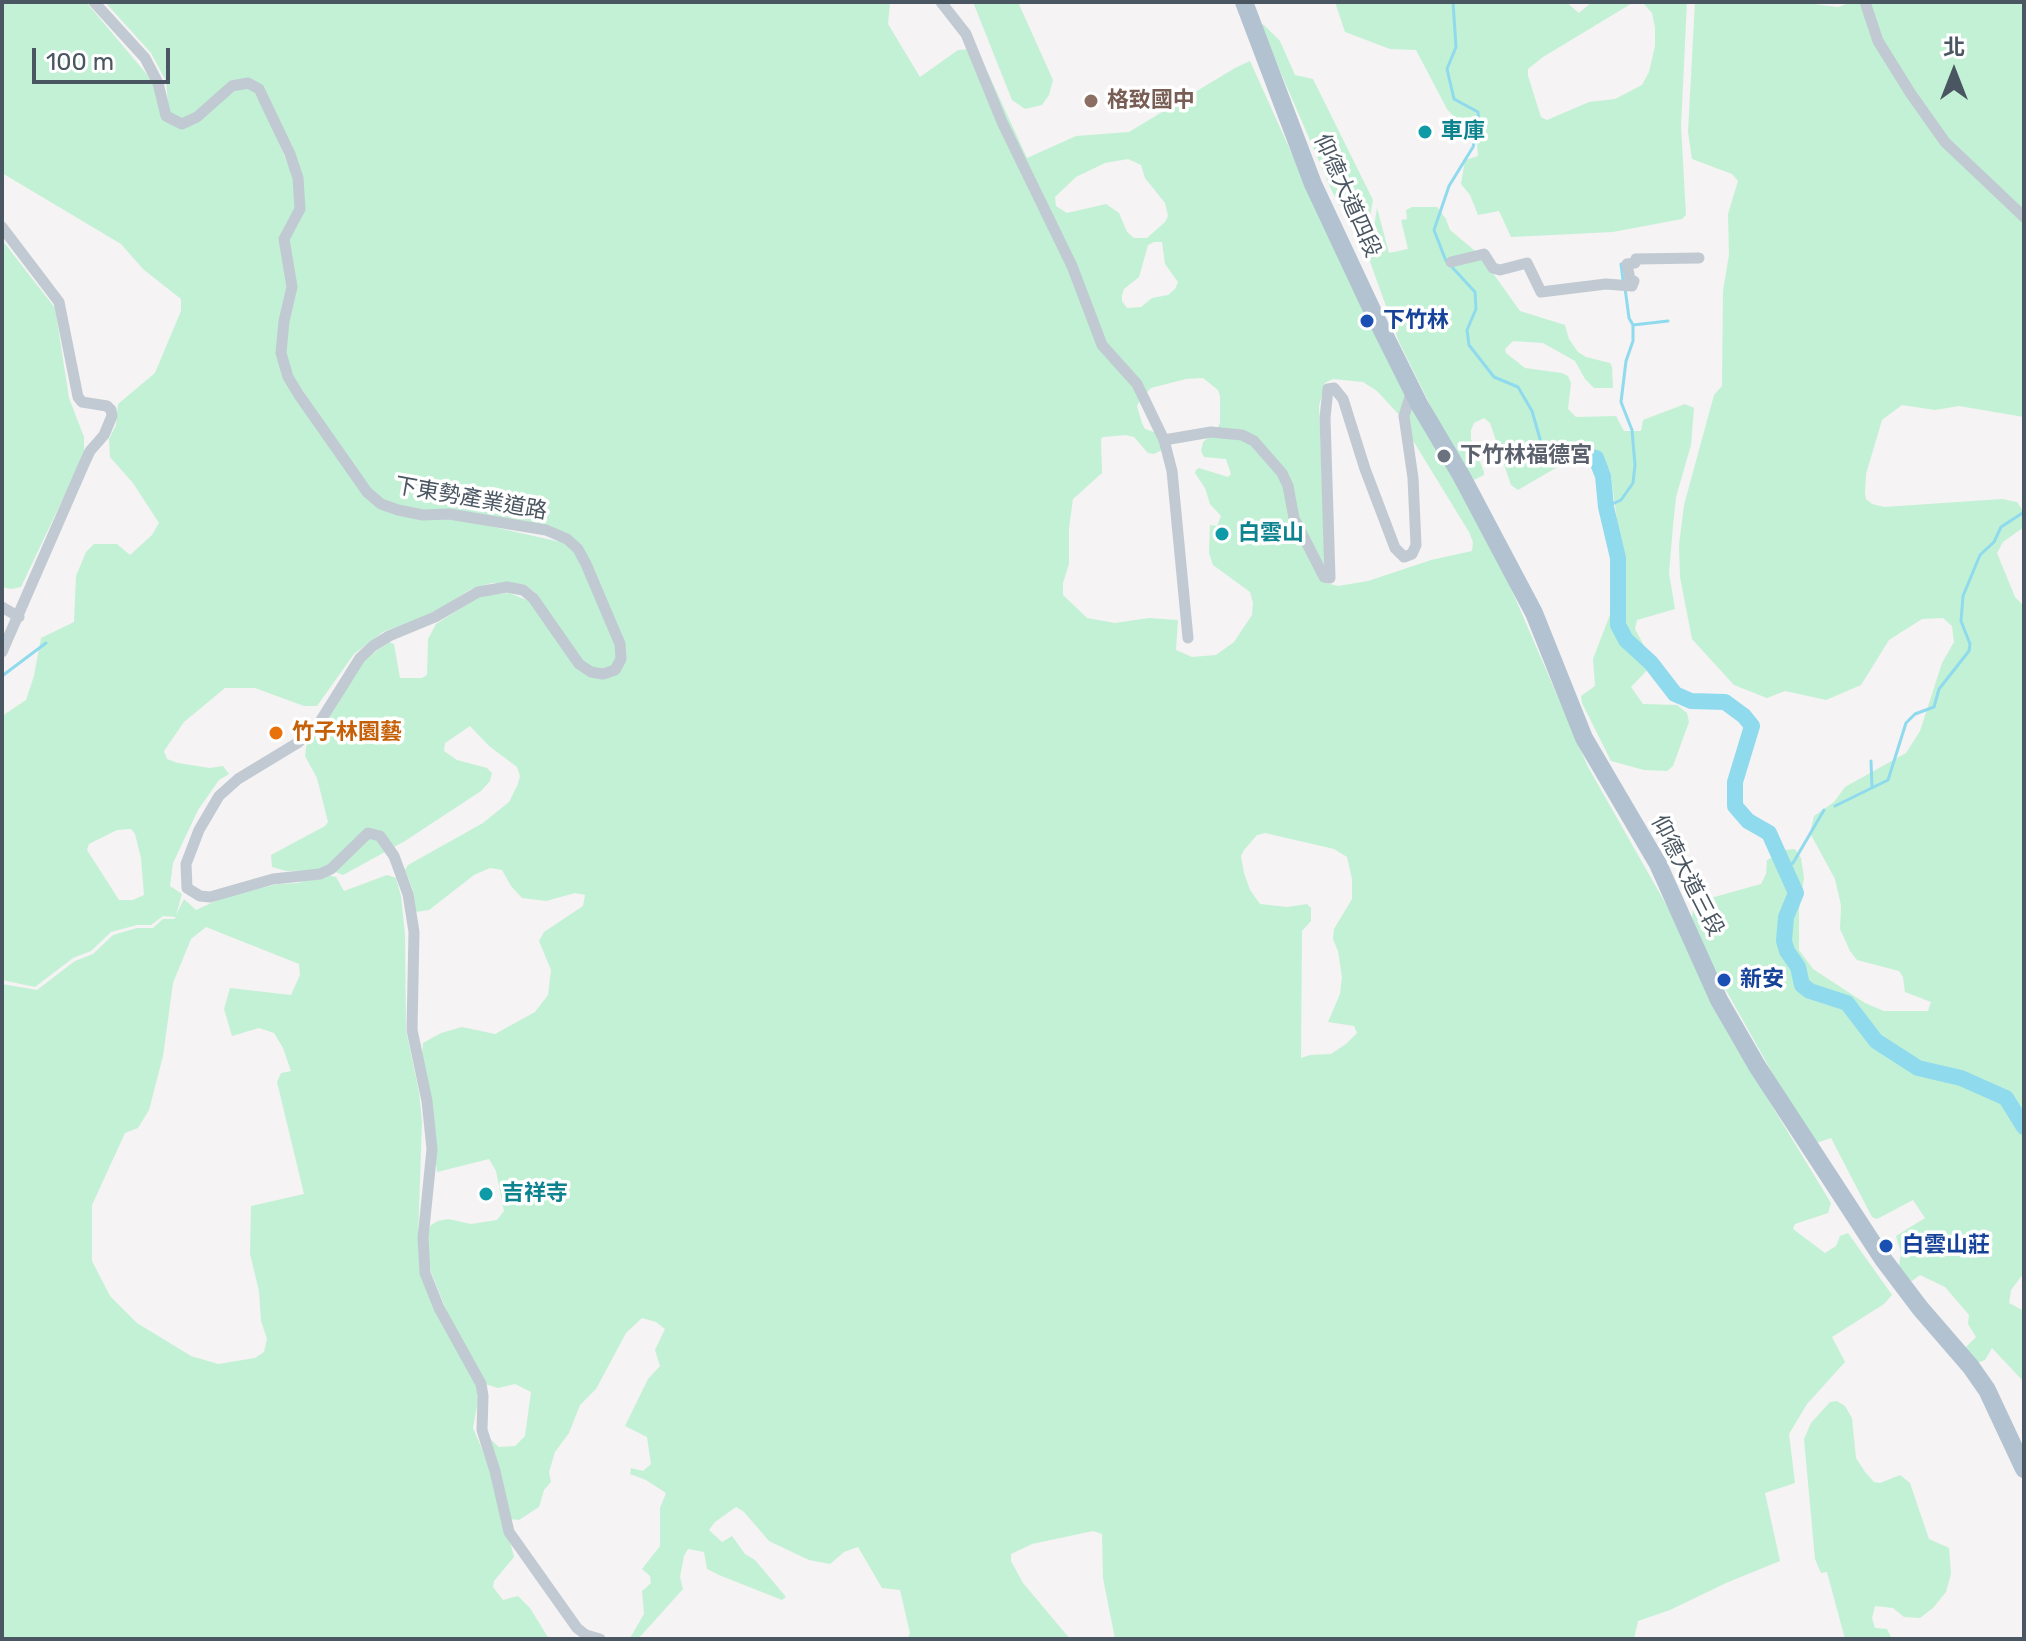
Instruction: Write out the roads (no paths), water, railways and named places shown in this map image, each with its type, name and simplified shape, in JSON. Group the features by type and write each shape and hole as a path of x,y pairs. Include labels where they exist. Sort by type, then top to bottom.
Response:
{"main road":[{"name":"仰德大道四段","path":"1244,2 1313,184 1416,397"},
{"name":"仰德大道三段","path":"1416,397 1469,489 1534,613 1584,738 1658,864 1719,1000 1737,1032 1883,1259 1987,1390 2024,1469"}],"street":[{"name":"下東勢產業道路","path":"94,2 145,58 158,83 166,116 182,124 197,117 232,86 248,83 259,89 298,178 300,209 284,239 292,287 281,353 288,377 299,395 367,492 381,504 398,510 423,515 449,514 532,528 567,539 578,549 586,564 622,650 615,670 603,674 591,672 579,664 528,593 507,587 478,592 435,617 373,646 360,658 318,725 299,742 238,779 219,796 189,852 186,864 187,888 200,896 210,897 273,879 320,874 331,869 368,833 374,833 384,841 394,856 408,894 414,932 412,1030 427,1101 432,1149 422,1252 425,1273 439,1308 481,1384 482,1430 509,1532 577,1628 586,1635 600,1639"},
{"path":"941,2 966,34 1002,122 1072,266 1102,345 1137,384 1164,440 1174,487 1188,638"},
{"path":"1865,2 1878,41 1945,142 2024,217"},
{"path":"2,227 54,293 63,313 78,397 82,402 107,406 112,416 104,435 90,451 2,652"},
{"path":"1451,262 1484,254 1493,268 1500,270 1527,263 1541,292 1606,284 1632,286 1634,281 1630,280 1627,264 1635,263 1636,259 1699,258"},
{"path":"1164,440 1211,432 1242,435 1254,441 1282,473 1288,486 1294,518 1318,567 1324,577 1330,578 1325,418 1327,392 1334,388 1343,399 1395,548 1404,557 1412,554 1416,545 1413,478 1404,416 1416,397"},
{"path":"2,607 19,617"}],"waterway":[{"path":"1446,261 1434,230 1449,186 1473,147 1479,124 1478,112 1454,99 1447,69 1456,47 1453,2"},
{"path":"1621,264 1623,280"},
{"path":"1451,266 1475,292 1476,309 1467,330 1469,345 1494,377 1518,387 1532,411 1542,446 1552,451"},
{"path":"1606,507 1621,500 1633,483 1635,465 1632,430 1621,402 1626,361 1633,341 1625,288"},
{"path":"1633,325 1668,321"},
{"path":"1552,451 1560,449 1596,458 1603,476 1606,507 1618,558 1618,625 1626,640 1651,663 1675,694 1691,701 1725,702 1752,726 1735,782 1735,806 1748,821 1769,833 1796,893 1786,917 1784,941 1798,967 1802,985 1810,991 1847,1003 1876,1041 1918,1068 1961,1078 2006,1098 2024,1127"},
{"path":"1835,806 1888,780 1906,723 1915,714 1934,707 1939,689 1969,651 1970,644 1961,621 1963,596 1980,555 1994,542 2001,527 2024,512"},
{"path":"2,676 46,643"},
{"path":"1871,761 1872,788"},
{"path":"1783,867 1793,863 1824,810"}],"place":[{"name":"格致國中","path":"1091,101"},
{"name":"車庫","path":"1425,132"},
{"name":"下竹林","path":"1367,321"},
{"name":"下竹林福德宮","path":"1444,456"},
{"name":"白雲山","path":"1222,534"},
{"name":"竹子林園藝","path":"276,733"},
{"name":"新安","path":"1724,980"},
{"name":"吉祥寺","path":"486,1194"},
{"name":"白雲山莊","path":"1886,1246"}]}
